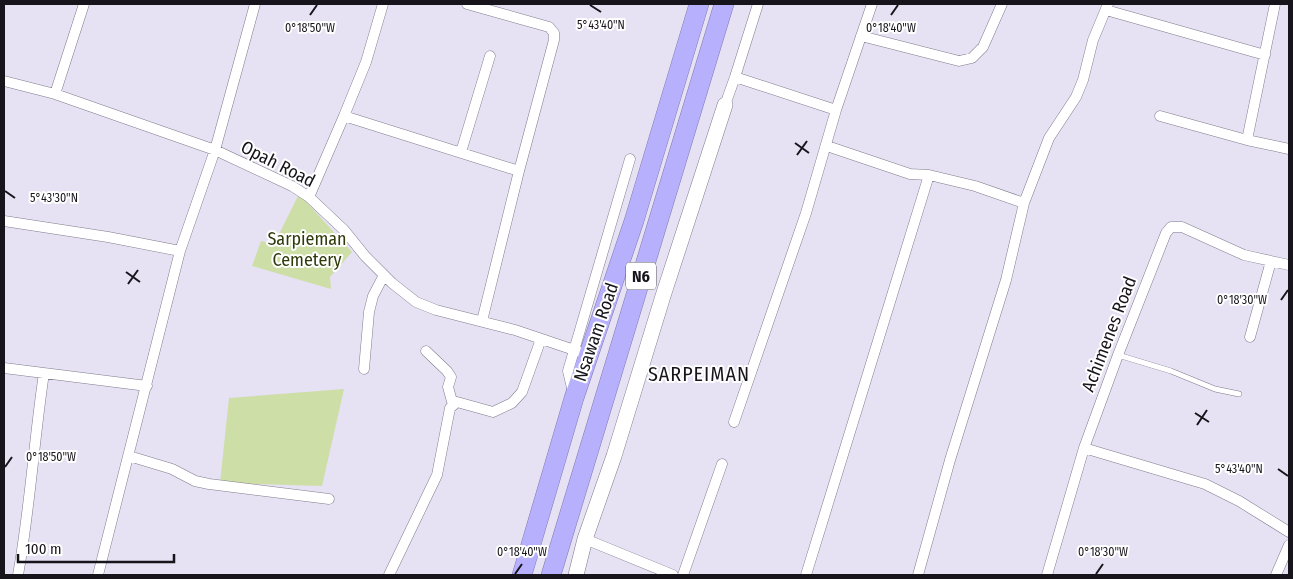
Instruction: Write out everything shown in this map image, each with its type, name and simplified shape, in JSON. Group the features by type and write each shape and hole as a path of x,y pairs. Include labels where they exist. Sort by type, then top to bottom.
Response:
{"highway":[{"name":"Nsawam Road","path":"522,575 574,398 582,352 634,221 699,4"},
{"name":"Nsawam Road","path":"551,575 697,99 724,4"}],"main road":[{"path":"576,575 585,540 614,456 663,296 726,105"}],"street":[{"path":"55,94 84,4"},
{"path":"98,575 180,252 215,150 255,4"},
{"path":"310,197 366,62 382,4"},
{"path":"467,4 549,27 554,33 554,40 482,321"},
{"path":"726,105 758,4"},
{"path":"734,422 803,222 827,146 836,110 872,4"},
{"path":"861,36 959,61 972,58 983,47 1002,4"},
{"path":"1247,140 1275,4"},
{"path":"918,575 950,460 1006,280 1024,203 1049,138 1080,89 1093,40 1107,7 1265,55"},
{"path":"461,152 490,56"},
{"path":"734,77 836,110"},
{"name":"Opah Road","path":"4,81 55,94 215,150 292,186 310,197 344,230 365,256 384,275 416,302 436,310 482,321 582,352"},
{"path":"344,116 520,171"},
{"path":"1160,116 1247,140 1289,149"},
{"path":"827,146 910,174 929,175 975,186 1024,203"},
{"path":"582,352 630,159"},
{"path":"806,575 929,175"},
{"path":"4,221 108,237 180,252"},
{"name":"Achimenes Road","path":"1048,575 1084,448 1166,233 1171,227 1182,227 1244,255 1289,265"},
{"path":"1250,337 1270,261"},
{"path":"364,369 369,312 373,296 384,275"},
{"path":"390,575 437,475 450,408 457,402 493,412 512,404 522,392 541,339"},
{"path":"426,351 448,370 451,377 448,387 453,405"},
{"path":"4,368 146,386"},
{"path":"18,575 44,373"},
{"path":"1084,448 1205,484 1239,501 1289,532"},
{"path":"129,456 172,469 195,480 209,484 329,499"},
{"path":"683,575 722,464"},
{"path":"585,540 673,575"},
{"path":"1276,575 1289,545"}],"lane":[{"path":"1118,355 1171,371 1215,389 1239,394"}],"green space":[{"name":"Sarpieman Cemetery","path":"299,194 352,252 330,277 331,289 252,266 261,241 274,244"},
{"path":"344,389 322,486 220,483 229,398"}],"district":[{"name":"SARPEIMAN","path":"699,374"}]}
